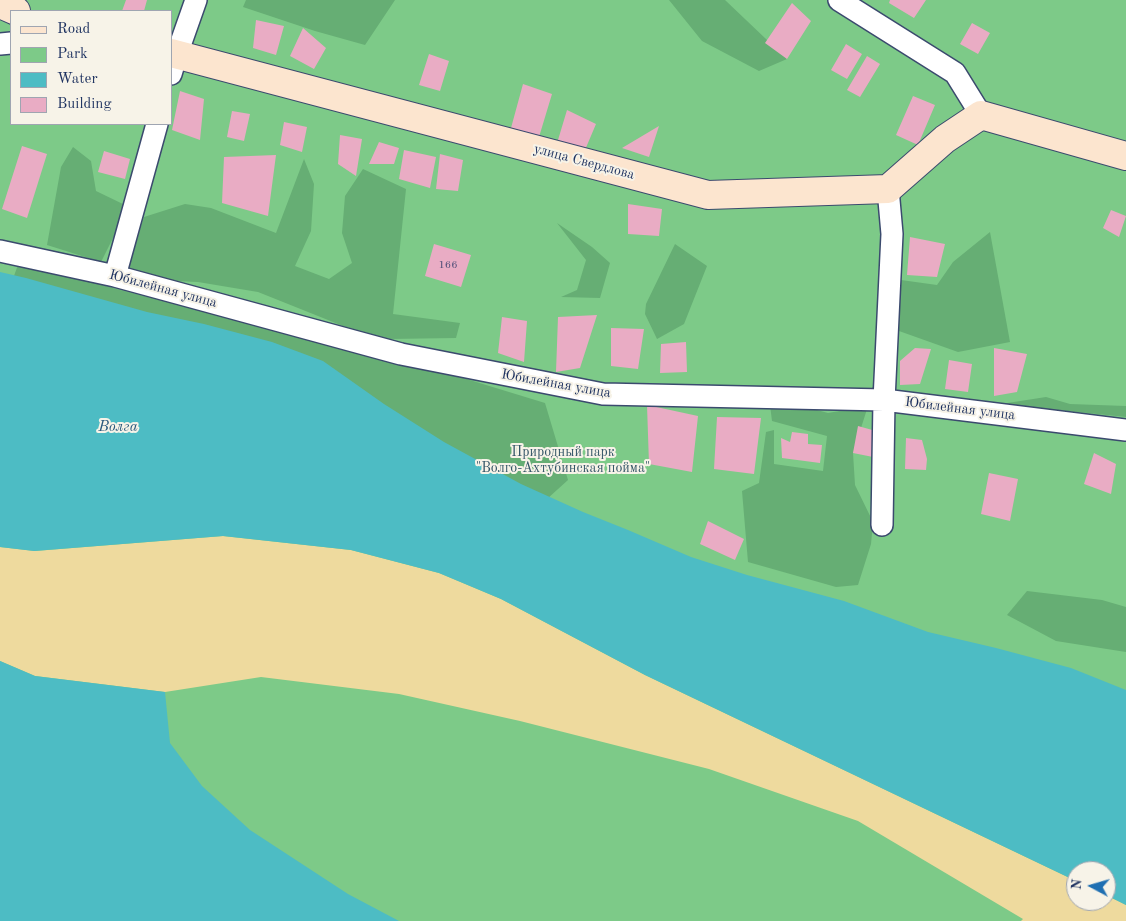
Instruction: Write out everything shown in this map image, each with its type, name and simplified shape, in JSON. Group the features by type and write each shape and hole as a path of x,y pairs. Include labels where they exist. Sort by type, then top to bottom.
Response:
{"street":[{"path":"173,60 196,0"},
{"path":"839,0 955,73 981,115 1126,156"},
{"path":"0,4 14,10"},
{"name":"улица Свердлова","path":"173,60 708,195 888,190"},
{"path":"882,525 884,400 892,234 888,190 945,139 981,115"},
{"path":"115,276 157,125"},
{"name":"Юбилейная улица","path":"0,251 115,276 401,354 603,394 884,400 1126,430"}],"green space":[{"name":"Природный парк \"Волго-Ахтубинская пойма\"","path":"0,0 1126,0 1126,921 282,921 0,788"},
{"path":"246,0 395,0 365,45 315,31 243,7"},
{"path":"669,0 725,0 787,59 759,71 702,41"},
{"path":"73,147 91,161 96,191 125,205 116,232 101,262 47,245 61,167"},
{"path":"304,159 314,184 311,231 295,266 329,279 352,263 342,233 345,196 363,169 406,189 393,314 460,323 456,338 389,339 343,326 258,292 198,282 125,279 144,217 185,204 211,208 276,233"},
{"path":"557,223 592,247 610,263 600,298 561,297 577,290 586,260"},
{"path":"990,232 1010,342 958,352 899,331 901,280 937,285 953,262"},
{"path":"675,244 707,266 684,324 657,339 645,314 646,304"},
{"path":"19,262 120,290 437,370 545,403 568,480 537,508 1,312"},
{"path":"769,397 828,413 868,406 853,453 855,485 873,522 871,544 858,585 836,587 748,562 742,491 759,483 766,432 774,430 774,464 823,471 827,436 772,421"},
{"path":"1046,397 1070,404 1126,406 1126,417 1001,404"},
{"path":"1027,591 1102,600 1126,607 1126,652 1056,641 1007,615"}],"sand":[{"path":"223,536 351,550 439,573 501,599 645,675 1066,876 1066,911 1116,911 1116,900 1126,905 1126,921 1021,921 1023,919 858,821 709,769 520,721 399,694 261,677 165,692 35,676 0,661 0,547 35,551"}],"water":[{"name":"Волга","path":"0,272 147,312 204,324 272,342 323,361 384,404 444,442 521,484 691,557 747,575 844,601 928,632 1071,668 1126,690 1126,905 1116,900 1116,861 1066,861 1066,876 645,675 501,599 439,573 351,550 223,536 34,551 0,547"},
{"path":"0,661 35,676 165,692 170,743 202,786 250,830 348,894 399,921 0,921"}],"building":[{"path":"126,0 147,0 144,10 122,10"},
{"path":"890,0 926,0 914,18 889,3"},
{"path":"792,3 811,21 787,59 765,43"},
{"path":"256,20 284,26 276,55 253,48"},
{"path":"972,23 990,33 978,54 960,44"},
{"path":"303,28 326,48 314,69 290,56"},
{"path":"846,44 862,54 847,79 831,70"},
{"path":"429,54 449,61 440,91 419,85"},
{"path":"867,56 880,64 860,97 847,90"},
{"path":"523,84 552,94 539,137 511,128"},
{"path":"180,91 204,99 200,140 172,130"},
{"path":"913,96 935,105 918,145 896,135"},
{"path":"567,110 596,124 585,150 558,140"},
{"path":"232,111 250,114 244,141 227,137"},
{"path":"284,122 307,127 302,152 280,145"},
{"path":"659,126 649,157 622,148"},
{"path":"340,135 362,139 356,176 338,164"},
{"path":"379,142 399,148 394,164 369,164"},
{"path":"22,146 47,154 27,218 2,209"},
{"path":"404,150 436,157 430,188 399,179"},
{"path":"104,151 130,159 125,179 98,172"},
{"path":"440,154 463,160 458,191 436,189"},
{"path":"276,155 268,216 222,203 224,157"},
{"path":"628,204 662,209 659,236 628,234"},
{"path":"1111,210 1126,216 1119,237 1103,228"},
{"path":"910,237 945,244 937,277 907,275"},
{"path":"434,244 471,255 461,287 425,276"},
{"path":"597,315 580,368 556,372 558,317"},
{"path":"502,317 527,321 524,362 498,353"},
{"path":"611,328 644,329 638,369 611,366"},
{"path":"686,342 687,372 660,373 661,344"},
{"path":"915,348 931,349 920,384 900,385 900,361"},
{"path":"994,348 1027,354 1017,392 994,396"},
{"path":"949,360 972,364 968,392 945,389"},
{"path":"647,405 698,416 692,472 649,464"},
{"path":"717,417 761,418 754,474 714,469"},
{"path":"858,426 883,433 883,459 853,453"},
{"path":"792,432 808,434 808,444 822,445 820,463 782,458 781,438 790,442"},
{"path":"906,438 922,440 927,459 926,470 905,469"},
{"path":"1094,453 1116,464 1111,494 1084,484"},
{"path":"989,473 1018,479 1010,521 981,514"},
{"path":"708,521 744,539 735,560 700,544"}]}
